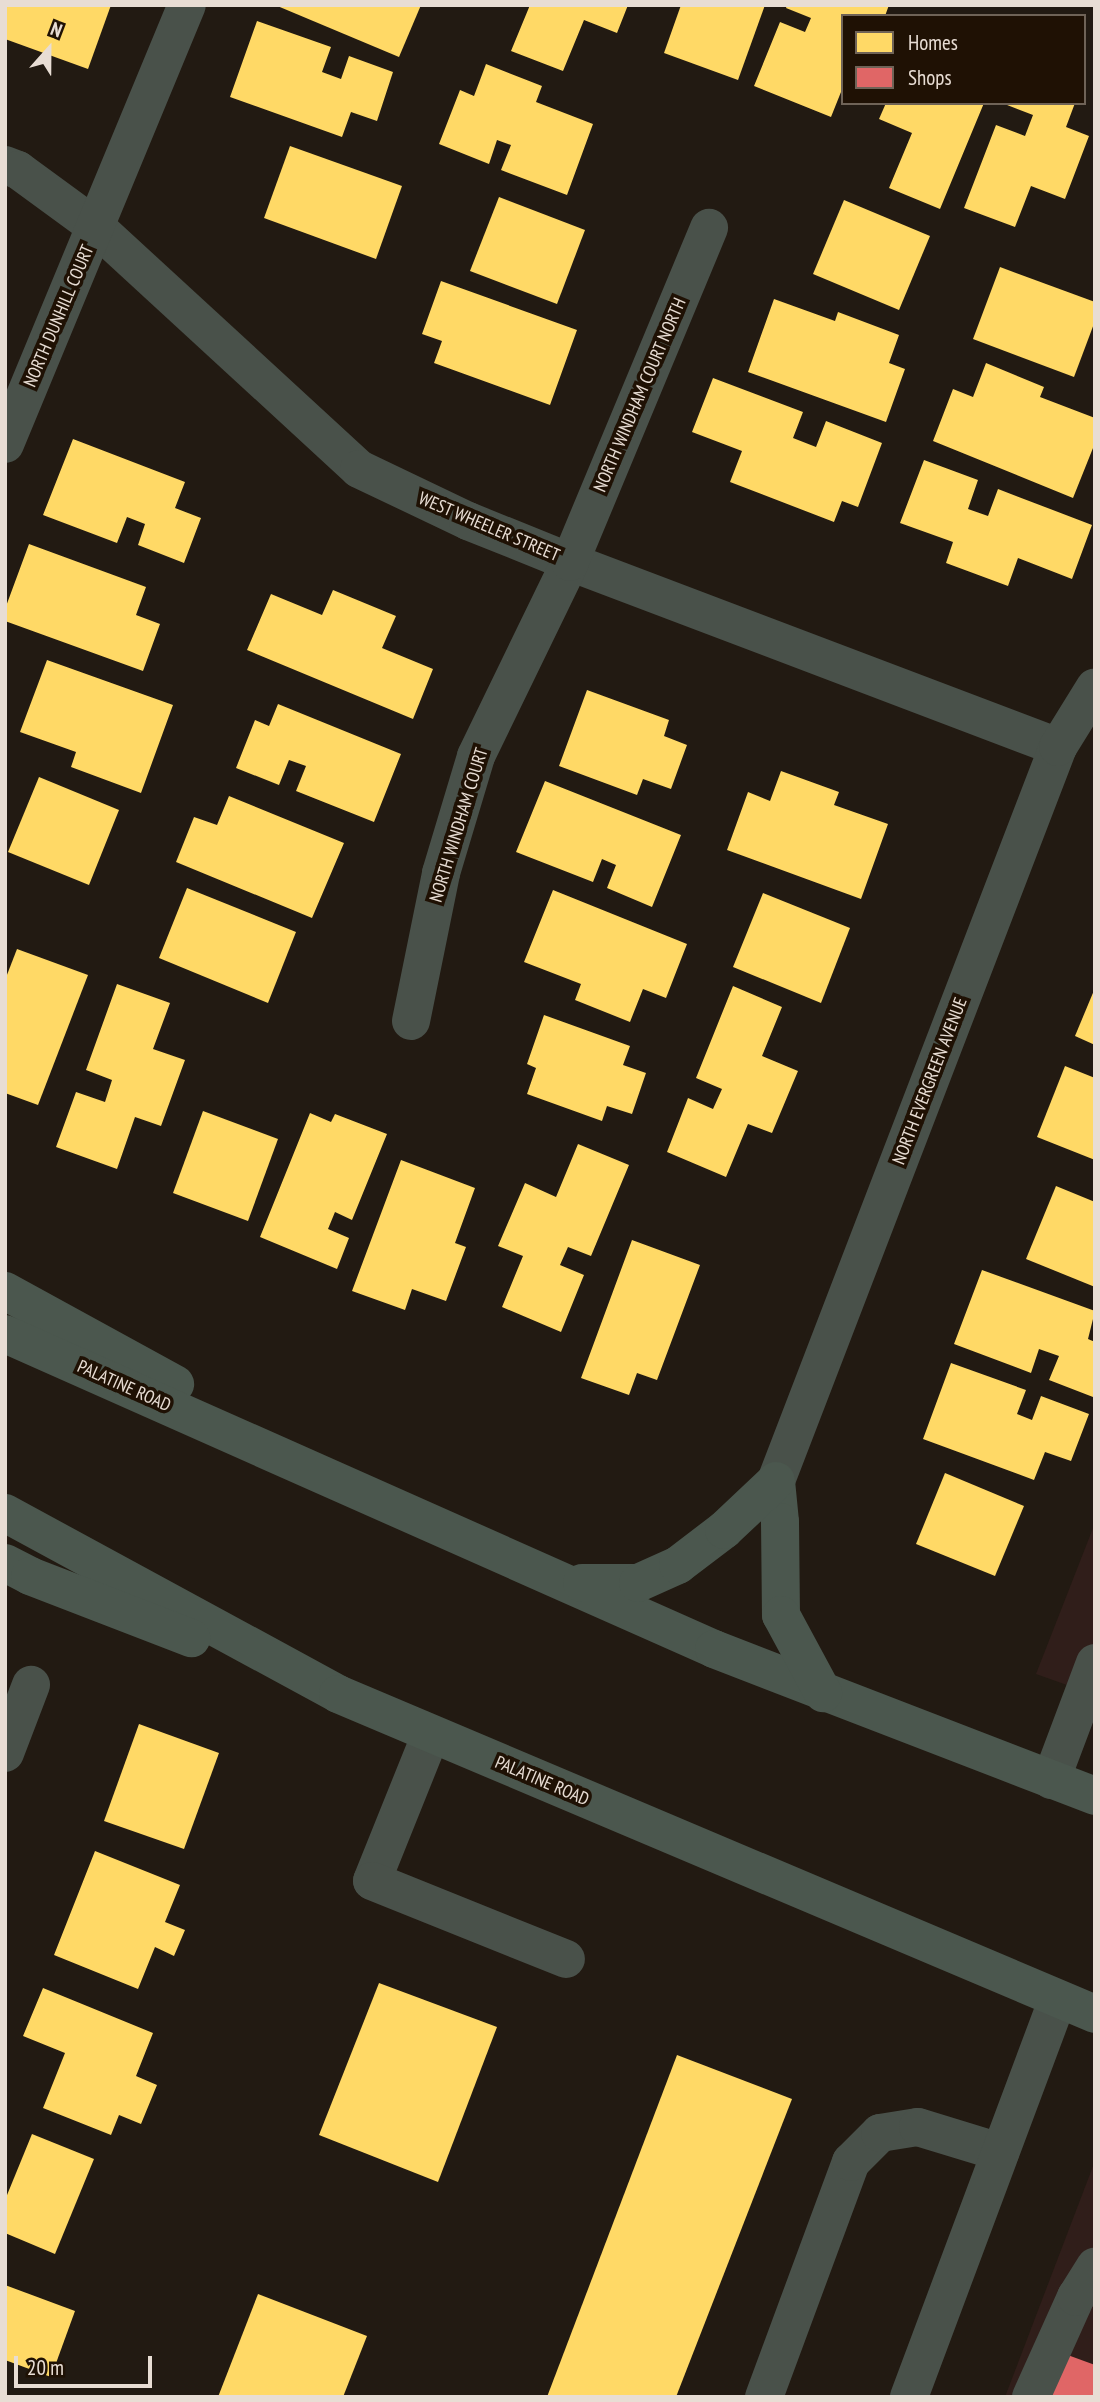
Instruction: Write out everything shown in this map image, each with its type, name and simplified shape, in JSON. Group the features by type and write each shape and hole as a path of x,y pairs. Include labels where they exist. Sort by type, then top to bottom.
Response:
{"highway":[{"path":"5,1291 394,1505"},
{"name":"PALATINE ROAD","path":"5,1334 714,1649 1095,1796"},
{"path":"568,1583 638,1583 678,1565 724,1530 776,1481"},
{"path":"776,1481 781,1615 823,1693"},
{"name":"PALATINE ROAD","path":"5,1513 338,1694 1095,2014"},
{"path":"5,1563 30,1576 338,1694"}],"street":[{"name":"NORTH DUNHILL COURT","path":"5,444 187,5"},
{"name":"WEST WHEELER STREET","path":"5,165 18,170 96,227 359,469 468,521 570,562 1058,747"},
{"name":"NORTH WINDHAM COURT NORTH","path":"570,562 709,228"},
{"name":"NORTH WINDHAM COURT","path":"411,1021 441,873 476,756 570,562"},
{"name":"NORTH EVERGREEN AVENUE","path":"776,1481 1058,747 1095,687"},
{"path":"1051,1780 1095,1663"},
{"path":"5,1753 31,1685"},
{"path":"431,1734 372,1881 566,1959"},
{"path":"909,2397 1058,1999"},
{"path":"764,2397 850,2162 880,2133 918,2127 1000,2152"},
{"path":"1031,2397 1082,2317 1095,2266"}],"shaded area":[{"path":"1095,1523 1095,1695 1036,1674"},
{"path":"1095,2161 1095,2397 1005,2397"}],"building: Homes":[{"path":"5,5 111,5 88,69 5,39"},
{"path":"275,5 421,5 399,57"},
{"path":"530,5 628,5 617,33 584,20 563,71 511,51"},
{"path":"681,5 765,5 738,80 664,53"},
{"path":"787,5 889,5 886,14 841,14 841,92 831,117 754,86 780,22 805,32 811,18 786,8"},
{"path":"257,21 331,47 322,72 341,79 349,56 393,72 377,121 351,112 342,137 230,97"},
{"path":"486,64 542,86 536,102 593,124 567,195 501,170 511,145 497,140 489,164 439,144 460,90 474,96"},
{"path":"885,105 983,105 940,209 889,188 912,133 879,119"},
{"path":"1007,105 1074,105 1066,127 1089,136 1065,199 1031,186 1015,227 964,208 996,125 1025,136 1033,115"},
{"path":"290,146 402,186 376,259 264,218"},
{"path":"499,197 585,230 557,304 470,271"},
{"path":"844,200 930,236 899,310 813,274"},
{"path":"1000,267 1095,302 1095,321 1074,377 973,339"},
{"path":"441,281 577,330 550,405 434,363 442,341 422,334"},
{"path":"774,299 835,321 838,312 899,335 889,363 905,369 886,422 748,372"},
{"path":"986,363 1044,387 1040,397 1095,418 1095,443 1073,498 933,441 953,389 973,397"},
{"path":"713,378 803,412 793,438 816,447 826,421 882,443 858,507 842,501 834,522 730,482 742,451 692,432"},
{"path":"73,439 185,482 175,508 201,518 184,563 138,545 145,524 127,517 117,543 43,515"},
{"path":"924,460 978,480 968,509 988,516 998,489 1092,525 1072,579 1018,558 1008,586 946,563 953,542 900,523"},
{"path":"29,544 146,587 136,615 160,624 143,671 5,621 5,609"},
{"path":"333,590 396,616 382,648 433,669 413,719 247,650 271,594 322,615"},
{"path":"47,660 173,705 141,793 71,767 76,752 20,732"},
{"path":"587,690 669,720 664,736 687,745 671,789 643,779 637,795 559,766"},
{"path":"278,704 401,754 374,822 296,791 306,766 289,760 279,785 236,768 255,720 269,726"},
{"path":"781,771 839,792 834,805 888,824 861,899 727,850 748,792 770,801"},
{"path":"39,777 119,810 89,885 8,852"},
{"path":"545,781 681,835 652,907 607,888 616,865 602,859 593,882 516,852"},
{"path":"229,796 344,843 312,918 176,862 194,817 217,825"},
{"path":"187,888 296,932 268,1003 159,958"},
{"path":"553,890 687,944 666,998 643,989 630,1022 575,1000 581,984 524,962"},
{"path":"763,893 850,928 821,1003 733,967"},
{"path":"17,949 88,975 38,1105 5,1093 5,980"},
{"path":"117,984 170,1003 153,1049 185,1060 161,1126 135,1117 117,1169 56,1147 76,1092 105,1102 112,1080 86,1070"},
{"path":"733,986 782,1007 762,1056 798,1071 772,1133 748,1124 726,1177 667,1152 688,1098 713,1109 722,1089 696,1078"},
{"path":"1095,988 1095,1045 1075,1036"},
{"path":"544,1015 630,1046 623,1065 646,1073 632,1114 607,1106 602,1121 527,1094 536,1068 527,1064"},
{"path":"1065,1066 1095,1078 1095,1160 1037,1137"},
{"path":"203,1111 278,1139 248,1221 173,1193"},
{"path":"310,1113 331,1122 335,1114 387,1134 352,1220 335,1212 328,1229 349,1238 337,1269 260,1237"},
{"path":"578,1144 629,1165 591,1256 568,1247 560,1265 584,1275 561,1332 502,1307 523,1256 498,1246 525,1183 556,1197"},
{"path":"401,1160 475,1188 455,1243 466,1247 446,1301 412,1289 405,1310 352,1291"},
{"path":"1056,1186 1095,1202 1095,1287 1026,1259"},
{"path":"632,1240 700,1265 657,1380 637,1373 629,1395 581,1378"},
{"path":"982,1270 1095,1311 1088,1339 1095,1342 1093,1397 1049,1380 1059,1356 1039,1349 1031,1373 954,1344"},
{"path":"951,1363 1026,1390 1017,1414 1032,1420 1041,1396 1089,1414 1071,1461 1045,1452 1034,1480 923,1439"},
{"path":"945,1473 1024,1506 995,1576 916,1544"},
{"path":"139,1724 219,1753 184,1849 104,1821"},
{"path":"95,1851 180,1885 165,1922 185,1930 174,1956 155,1947 138,1989 54,1955"},
{"path":"379,1983 497,2027 438,2182 319,2135"},
{"path":"43,1988 153,2033 136,2076 157,2085 141,2124 119,2115 111,2135 43,2108 65,2053 23,2036"},
{"path":"677,2055 792,2099 676,2397 547,2397"},
{"path":"32,2134 94,2159 55,2254 5,2233 5,2200"},
{"path":"5,2285 75,2311 51,2377 5,2360"},
{"path":"258,2294 367,2336 343,2397 218,2397"}],"building: Shops":[{"path":"1054,2350 1095,2365 1095,2397 1036,2397"}]}
